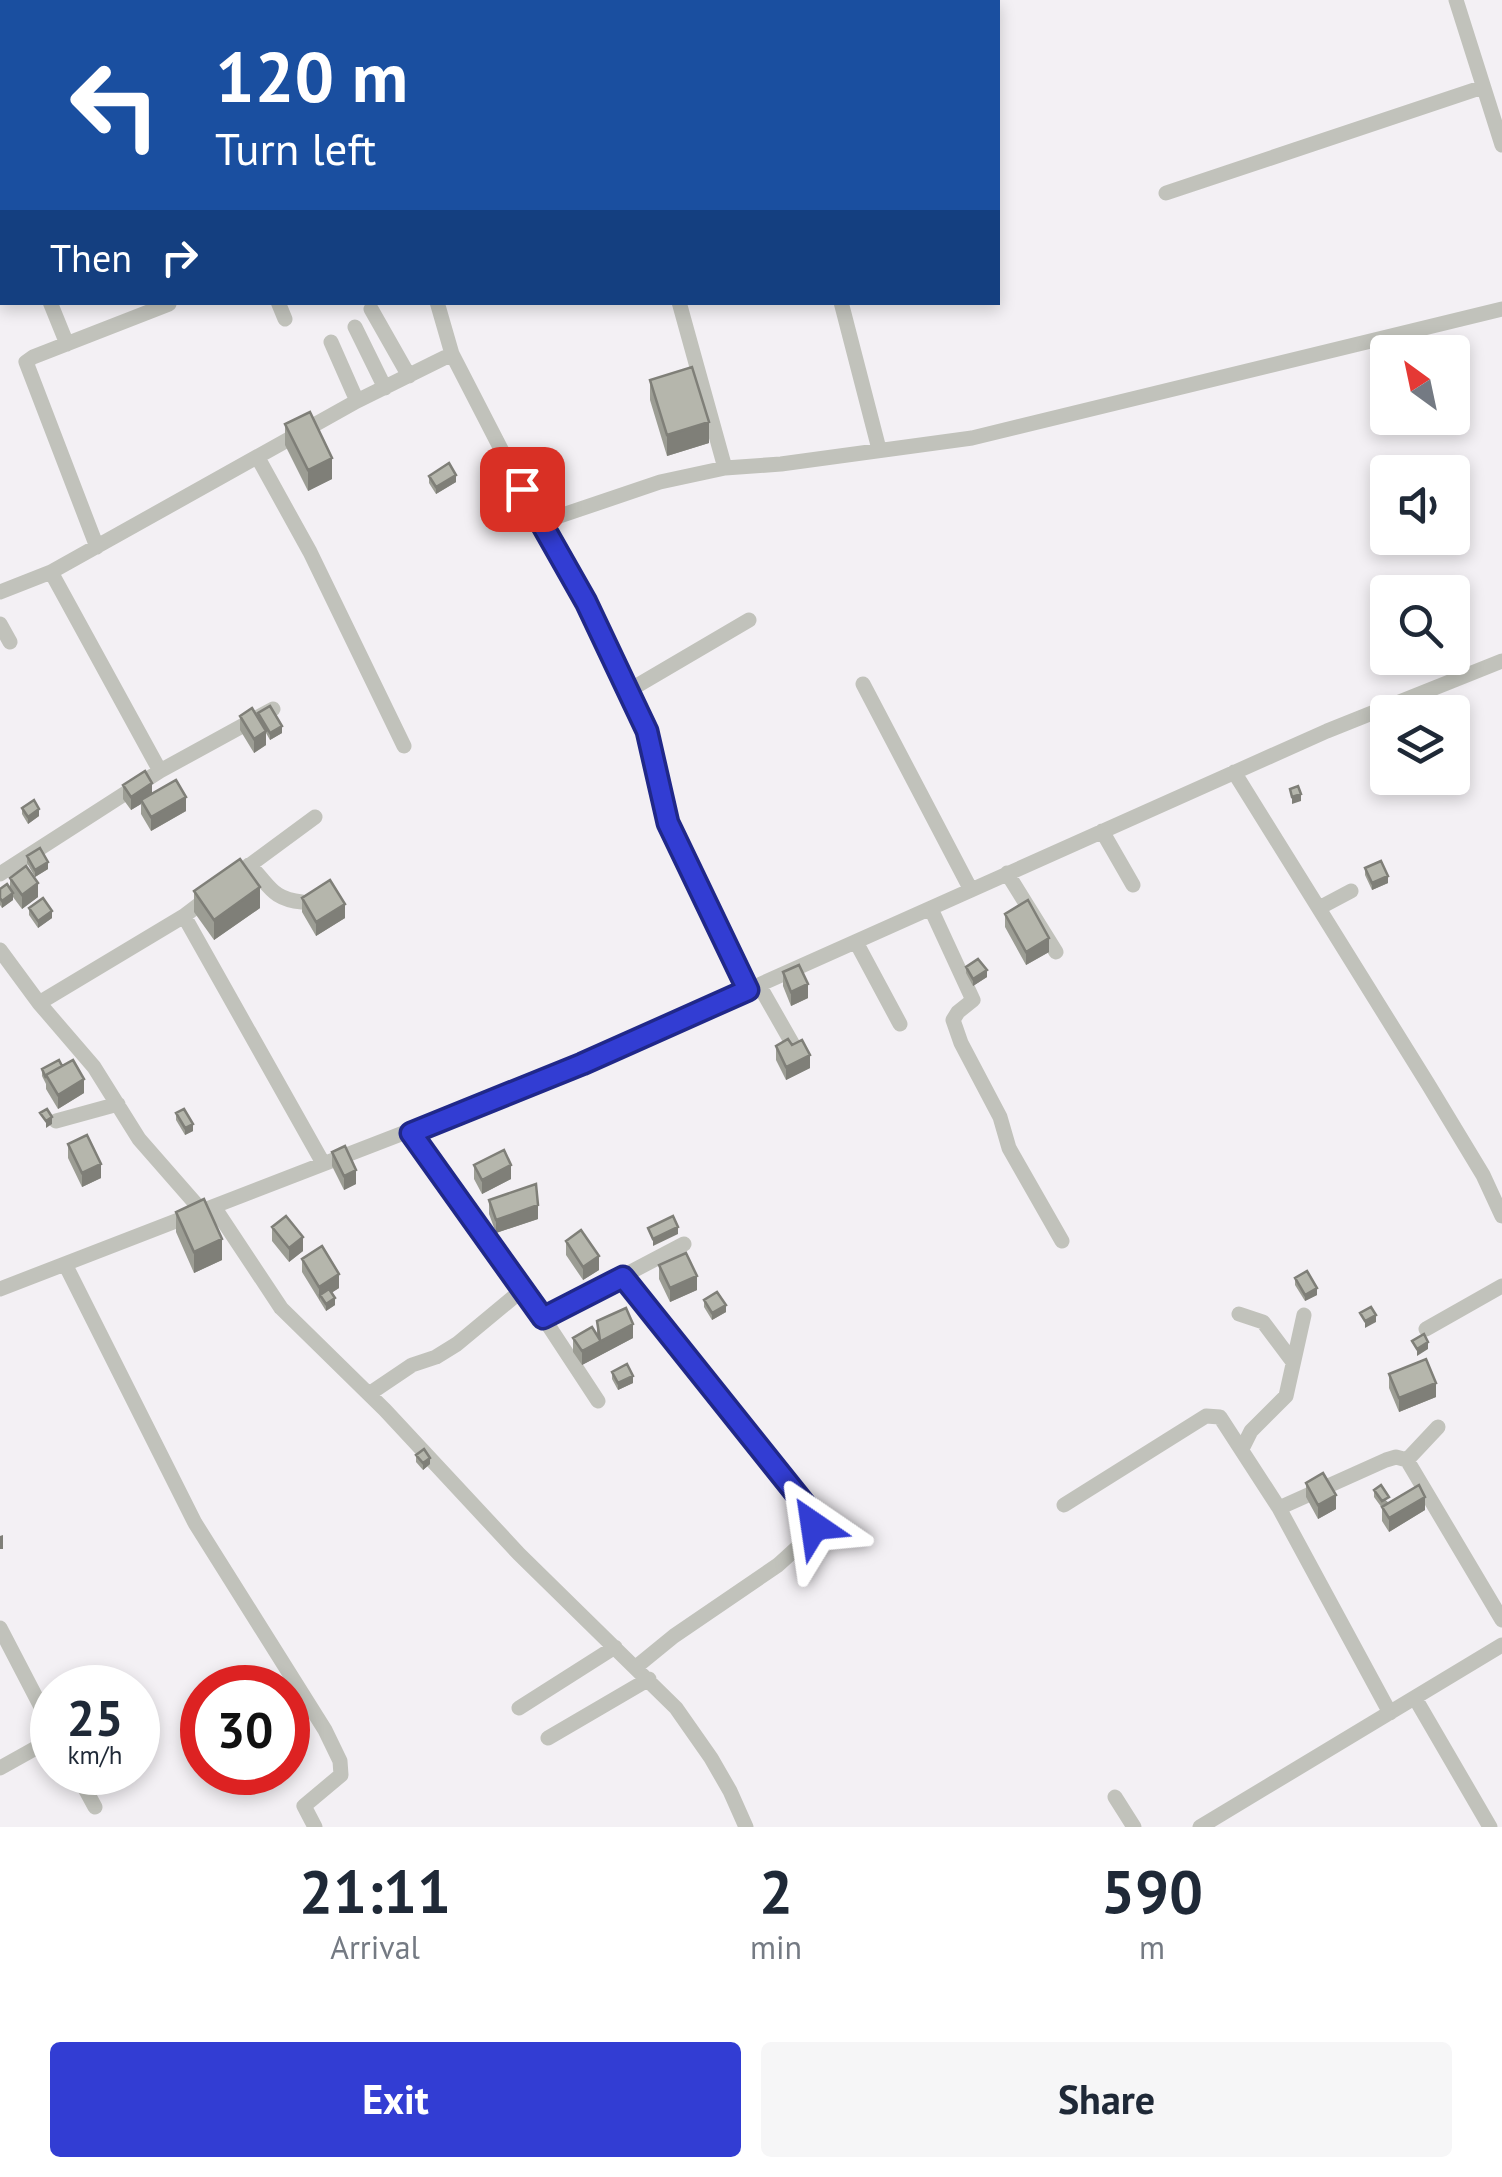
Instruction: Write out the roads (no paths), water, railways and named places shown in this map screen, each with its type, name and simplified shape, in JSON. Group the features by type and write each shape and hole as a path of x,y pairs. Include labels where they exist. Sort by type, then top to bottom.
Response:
{"street":[{"path":"1456,0 1484,87 1497,114 1502,146"},
{"path":"1166,193 1484,87"},
{"path":"51,305 67,344"},
{"path":"97,547 25,366 32,356 67,344 126,310 162,305"},
{"path":"279,305 285,320"},
{"path":"438,305 452,354 539,523 586,602 647,731 668,823 753,987 796,1050"},
{"path":"679,305 725,468"},
{"path":"842,305 879,450"},
{"path":"371,308 410,376"},
{"path":"539,523 660,482 725,468 972,438 1502,308"},
{"path":"356,326 385,388"},
{"path":"331,342 357,402"},
{"path":"0,592 51,572 357,402 452,354"},
{"path":"258,458 310,552 404,746"},
{"path":"51,572 160,771"},
{"path":"628,691 749,620"},
{"path":"0,624 10,642"},
{"path":"0,1289 582,1064 1234,772 1502,661"},
{"path":"863,684 970,890"},
{"path":"0,874 160,771 273,708"},
{"path":"1234,772 1470,1152 1502,1216"},
{"path":"39,1003 184,916 315,818"},
{"path":"1102,830 1133,884"},
{"path":"249,865 273,893 284,900 302,902"},
{"path":"1007,873 1056,952"},
{"path":"1319,908 1350,891"},
{"path":"931,909 974,1000 953,1020 961,1043 1000,1117 1009,1148 1062,1241"},
{"path":"184,916 323,1163"},
{"path":"856,942 900,1024"},
{"path":"0,950 94,1067 139,1139 208,1209 281,1308 369,1394 519,1554 676,1708 711,1758 746,1827"},
{"path":"56,1121 118,1104"},
{"path":"411,1133 598,1401"},
{"path":"543,1318 684,1244"},
{"path":"65,1264 196,1522 326,1730 340,1761 341,1775 304,1806 316,1827"},
{"path":"623,1277 814,1516 812,1535 778,1565 674,1636 636,1667"},
{"path":"1426,1328 1502,1286"},
{"path":"369,1394 412,1365 436,1358 457,1344 522,1291"},
{"path":"1239,1314 1263,1322 1294,1362"},
{"path":"1242,1449 1251,1431 1286,1396 1304,1315"},
{"path":"1064,1505 1211,1415 1220,1417 1279,1508 1390,1714"},
{"path":"1407,1460 1438,1427"},
{"path":"1279,1508 1386,1460 1407,1460 1502,1620"},
{"path":"0,1628 30,1686"},
{"path":"519,1708 615,1646"},
{"path":"1200,1827 1502,1646"},
{"path":"548,1738 649,1679"},
{"path":"1414,1698 1490,1827"},
{"path":"0,1768 30,1751"},
{"path":"88,1795 95,1807"},
{"path":"1115,1797 1134,1827"}]}
